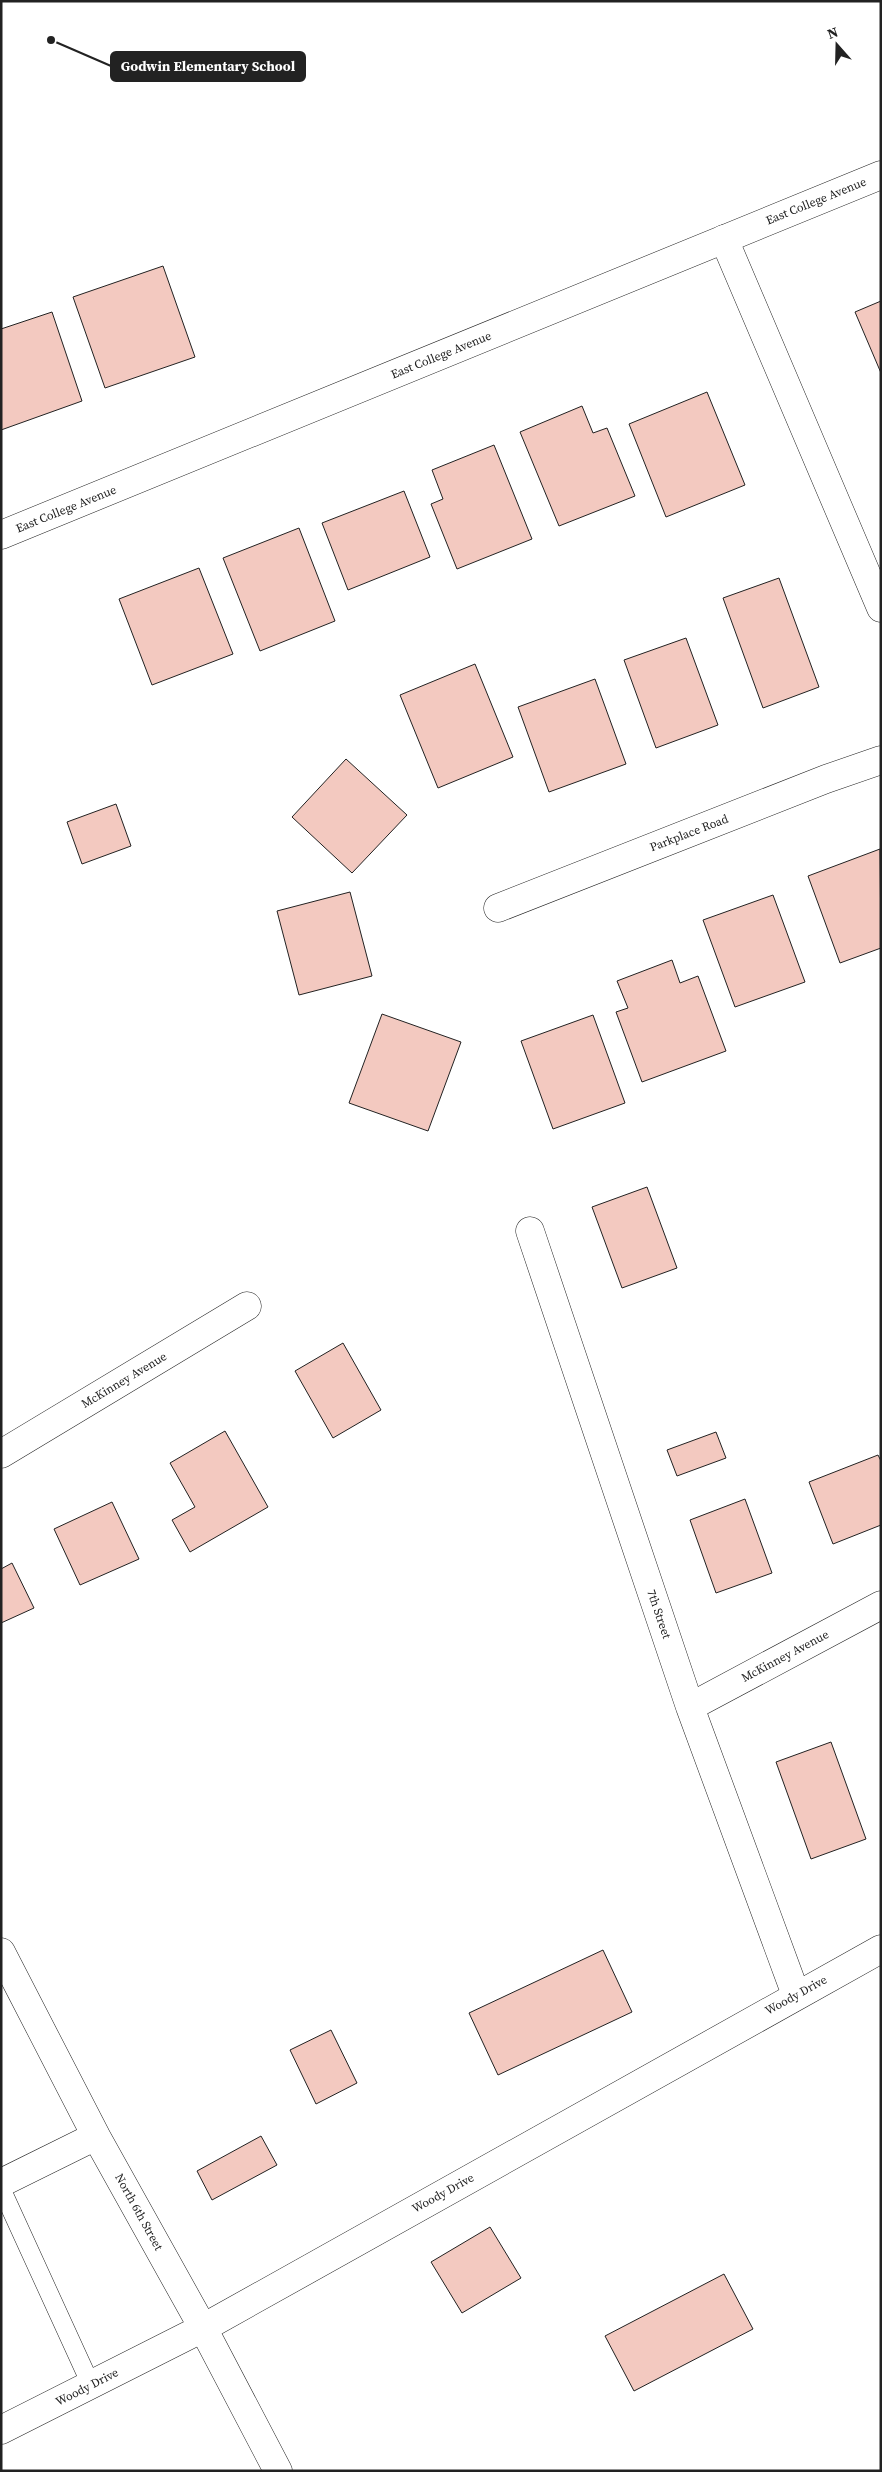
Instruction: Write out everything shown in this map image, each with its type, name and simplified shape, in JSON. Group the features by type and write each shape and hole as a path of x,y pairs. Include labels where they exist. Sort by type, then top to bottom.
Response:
{"street":[{"name":"East College Avenue","path":"1,535 881,175"},
{"path":"724,239 881,608"},
{"name":"Parkplace Road","path":"498,908 817,783 881,760"},
{"name":"7th Street","path":"530,1231 690,1707 796,1995"},
{"name":"McKinney Avenue","path":"1,1454 247,1306"},
{"name":"McKinney Avenue","path":"690,1707 881,1605"},
{"name":"Woody Drive","path":"1,2430 203,2328 881,1949"},
{"name":"North 6th Street","path":"1,1952 96,2136 203,2328 278,2471"},
{"path":"1,2183 96,2136"}],"lane":[{"path":"1,2188 91,2385"}],"building":[{"path":"163,266 195,357 105,388 73,297"},
{"path":"881,301 881,373 855,312"},
{"path":"52,312 82,401 1,430 1,329"},
{"path":"707,392 745,485 666,517 629,424"},
{"path":"582,406 593,433 607,428 635,496 559,526 520,432"},
{"path":"494,445 532,539 457,569 431,504 443,499 432,470"},
{"path":"404,491 430,557 348,590 322,523"},
{"path":"299,528 335,621 260,651 223,558"},
{"path":"199,568 233,654 152,685 119,599"},
{"path":"779,578 819,687 763,708 723,598"},
{"path":"686,638 718,725 656,748 624,660"},
{"path":"475,664 513,757 438,788 400,695"},
{"path":"595,679 626,764 549,792 518,707"},
{"path":"346,759 407,815 352,873 292,817"},
{"path":"116,804 131,846 82,864 67,822"},
{"path":"880,849 881,948 840,963 808,876"},
{"path":"350,892 372,976 299,995 277,911"},
{"path":"773,895 805,982 735,1007 703,920"},
{"path":"672,960 680,983 698,976 726,1051 642,1082 616,1012 628,1008 617,981"},
{"path":"382,1014 461,1042 428,1131 349,1103"},
{"path":"593,1015 625,1103 553,1129 521,1041"},
{"path":"647,1187 677,1268 622,1288 592,1207"},
{"path":"343,1343 381,1410 333,1438 295,1371"},
{"path":"225,1431 268,1507 190,1552 172,1520 195,1507 170,1463"},
{"path":"716,1432 726,1458 677,1476 667,1450"},
{"path":"878,1455 881,1461 881,1525 833,1544 809,1482"},
{"path":"745,1499 772,1573 716,1593 690,1520"},
{"path":"112,1502 139,1559 80,1585 54,1529"},
{"path":"12,1563 34,1608 1,1623 1,1569"},
{"path":"831,1742 866,1839 811,1859 776,1762"},
{"path":"603,1950 632,2012 498,2075 469,2013"},
{"path":"331,2030 357,2083 316,2104 290,2050"},
{"path":"261,2136 277,2165 212,2200 197,2171"},
{"path":"490,2227 521,2278 462,2313 431,2262"},
{"path":"724,2274 753,2329 634,2391 605,2336"}],"place":[{"name":"Godwin Elementary School","path":"51,40"}]}
